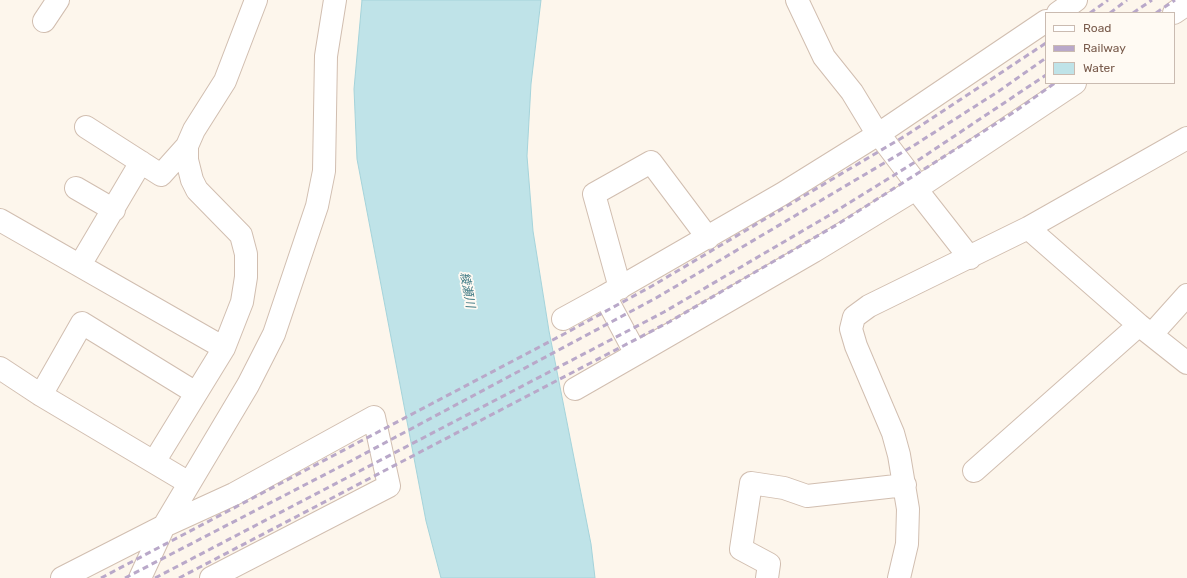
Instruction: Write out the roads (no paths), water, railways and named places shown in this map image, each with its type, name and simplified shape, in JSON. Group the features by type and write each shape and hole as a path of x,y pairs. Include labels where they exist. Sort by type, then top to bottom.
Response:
{"street":[{"path":"44,21 58,0"},
{"path":"86,127 161,175 187,146 194,130 225,81 256,0"},
{"path":"140,578 164,526 248,385 274,334 317,206 324,170 326,56 336,0"},
{"path":"797,0 824,57 852,92 872,125 880,133 918,188 970,258"},
{"path":"1059,12 1076,0"},
{"path":"1175,12 1187,4"},
{"path":"563,320 708,238 782,194 880,133 1045,23"},
{"path":"575,389 814,251 918,188 1074,84"},
{"path":"899,578 907,544 908,509 899,455 893,433 856,346 851,329 854,318 869,306 970,258 1028,228 1187,138"},
{"path":"154,462 224,348 242,302 246,277 246,254 241,235 197,190 192,180 187,160 187,146"},
{"path":"80,265 114,210 140,162"},
{"path":"636,354 612,292 594,194 651,162 708,238"},
{"path":"76,188 114,210"},
{"path":"0,220 224,348"},
{"path":"1028,228 1145,330 1187,362"},
{"path":"974,471 1187,294"},
{"path":"41,395 82,323 196,393"},
{"path":"0,368 41,395 189,483"},
{"path":"62,578 164,526 234,494 374,417 389,486 211,578"},
{"path":"767,578 769,564 741,549 751,483 784,488 807,496 904,485"}],"water":[{"name":"綾瀬川","path":"362,0 541,0 531,84 527,156 533,231 549,331 591,544 595,578 441,578 426,521 357,159 354,89"}],"railway":[{"path":"1091,12 1108,0"},
{"path":"1111,12 1127,0"},
{"path":"1134,12 1152,0"},
{"path":"1157,12 1175,0"},
{"path":"101,578 564,334 652,286 905,136 1045,44"},
{"path":"125,578 349,462 656,298 913,146 999,91 1045,59"},
{"path":"155,578 664,312 828,216 920,159 1045,76"},
{"path":"179,578 669,322 838,224 1014,112 1054,84"}]}
